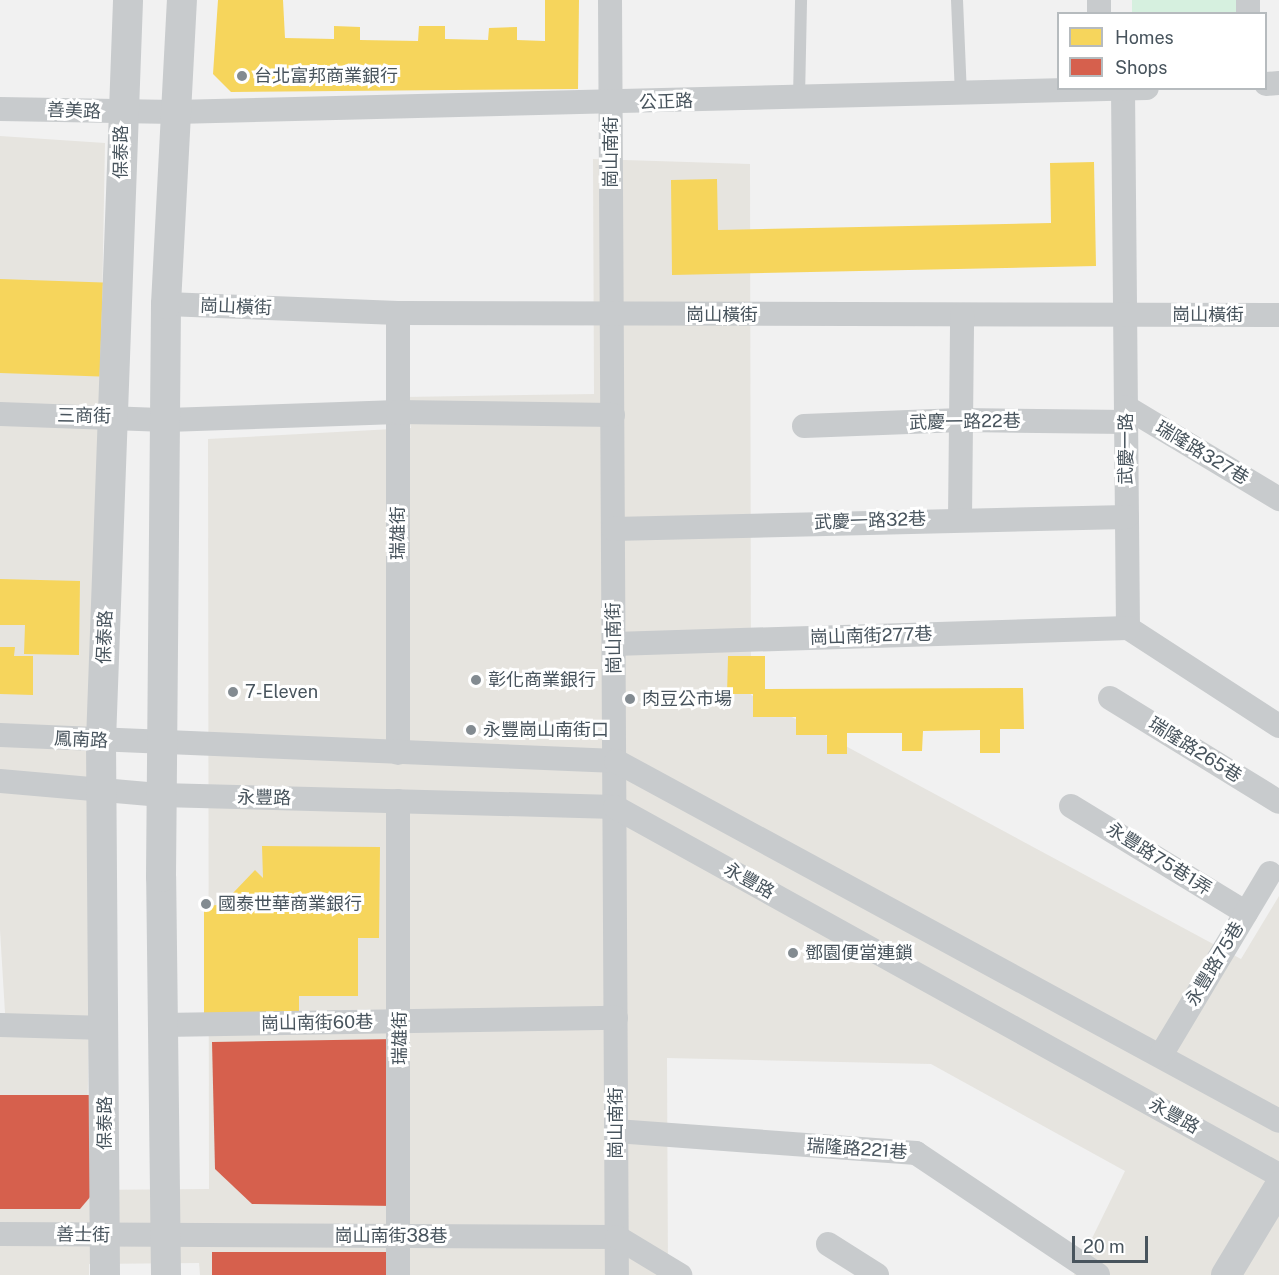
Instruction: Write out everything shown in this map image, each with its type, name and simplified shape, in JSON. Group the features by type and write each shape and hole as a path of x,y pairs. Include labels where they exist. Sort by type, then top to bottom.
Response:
{"street":[{"name":"保泰路","path":"129,0 148,112 166,304 167,420 161,795 166,1275"},
{"name":"保泰路","path":"105,1275 106,1028 101,741 113,416 148,112 182,0"},
{"name":"崗山南街","path":"610,0 616,761 617,1275"},
{"name":"公正路","path":"148,112 611,103 1079,90"},
{"name":"武慶一路","path":"1108,90 1125,314 1128,628"},
{"name":"善美路","path":"0,109 148,112"},
{"name":"崗山橫街","path":"166,304 398,314 1279,315"},
{"name":"瑞雄街","path":"398,314 398,753"},
{"path":"960,518 962,315"},
{"name":"三商街","path":"0,414 113,416 167,420 398,412 613,415"},
{"name":"武慶一路22巷","path":"804,426 1126,415"},
{"name":"瑞隆路327巷","path":"1126,415 1279,499"},
{"name":"武慶一路32巷","path":"613,529 960,518 1126,517"},
{"path":"1128,628 1279,726"},
{"name":"崗山南街277巷","path":"614,644 1128,628"},
{"name":"瑞隆路265巷","path":"1110,698 1279,802"},
{"name":"鳳南路","path":"0,735 162,745"},
{"path":"162,745 616,761 1279,1121"},
{"path":"0,781 161,795"},
{"name":"永豐路","path":"161,795 615,807 1279,1174"},
{"name":"瑞雄街","path":"398,801 400,1022 398,1275"},
{"name":"永豐路75巷1弄","path":"1071,806 1246,913"},
{"name":"永豐路75巷","path":"1161,1055 1270,873"},
{"name":"崗山南街60巷","path":"162,1025 616,1018"},
{"path":"0,1025 106,1028"},
{"name":"瑞隆路221巷","path":"616,1131 916,1153 1098,1275"},
{"path":"1226,1275 1279,1187"},
{"name":"善士街","path":"0,1234 105,1234 166,1237"},
{"name":"崗山南街38巷","path":"166,1237 399,1235 617,1237"},
{"path":"617,1237 680,1275"},
{"path":"828,1244 877,1275"}],"lane":[{"path":"799,98 801,0"},
{"path":"957,0 961,94"}],"shaded area":[{"path":"0,136 105,143 86,1190 209,1189 208,439 411,428 404,397 594,394 593,159 750,164 751,695 1241,959 1279,896 1279,1275 1074,1275 1125,1171 931,1064 667,1058 668,1275 200,1275 199,1263 89,1264 89,1275 0,1275 0,1013 5,1013 0,930"}],"green space":[{"path":"1132,0 1251,0 1251,12 1132,12"}],"building: Homes":[{"path":"218,0 283,0 285,38 334,39 334,26 360,27 360,40 418,41 419,26 445,26 445,39 488,40 489,28 517,27 517,40 545,41 545,0 579,0 578,89 231,92 213,74"},
{"path":"1094,162 1096,266 672,275 671,180 717,179 718,230 1051,223 1050,163"},
{"path":"0,279 103,283 100,377 0,373"},
{"path":"0,579 80,581 79,655 24,654 25,625 0,625"},
{"path":"0,647 15,647 14,656 33,656 33,695 0,694"},
{"path":"728,656 765,656 765,689 1023,688 1024,729 1000,729 1000,753 980,753 980,730 923,731 922,751 902,751 902,733 847,733 847,754 827,754 827,735 796,735 796,717 753,717 753,694 727,694"},
{"path":"262,846 380,847 379,938 358,938 358,996 299,996 299,1018 204,1020 204,907 241,901 233,893 255,870 263,878"}],"building: Shops":[{"path":"397,1039 395,1206 252,1204 215,1169 212,1042"},
{"path":"0,1095 94,1095 96,1190 80,1209 0,1209"},
{"path":"212,1252 398,1252 398,1275 212,1275"}],"place":[{"name":"台北富邦商業銀行","path":"242,76"},
{"name":"彰化商業銀行","path":"476,680"},
{"name":"7-Eleven","path":"233,692"},
{"name":"肉豆公市場","path":"630,699"},
{"name":"永豐崗山南街口","path":"471,730"},
{"name":"國泰世華商業銀行","path":"206,904"},
{"name":"鄧園便當連鎖","path":"793,953"}]}
